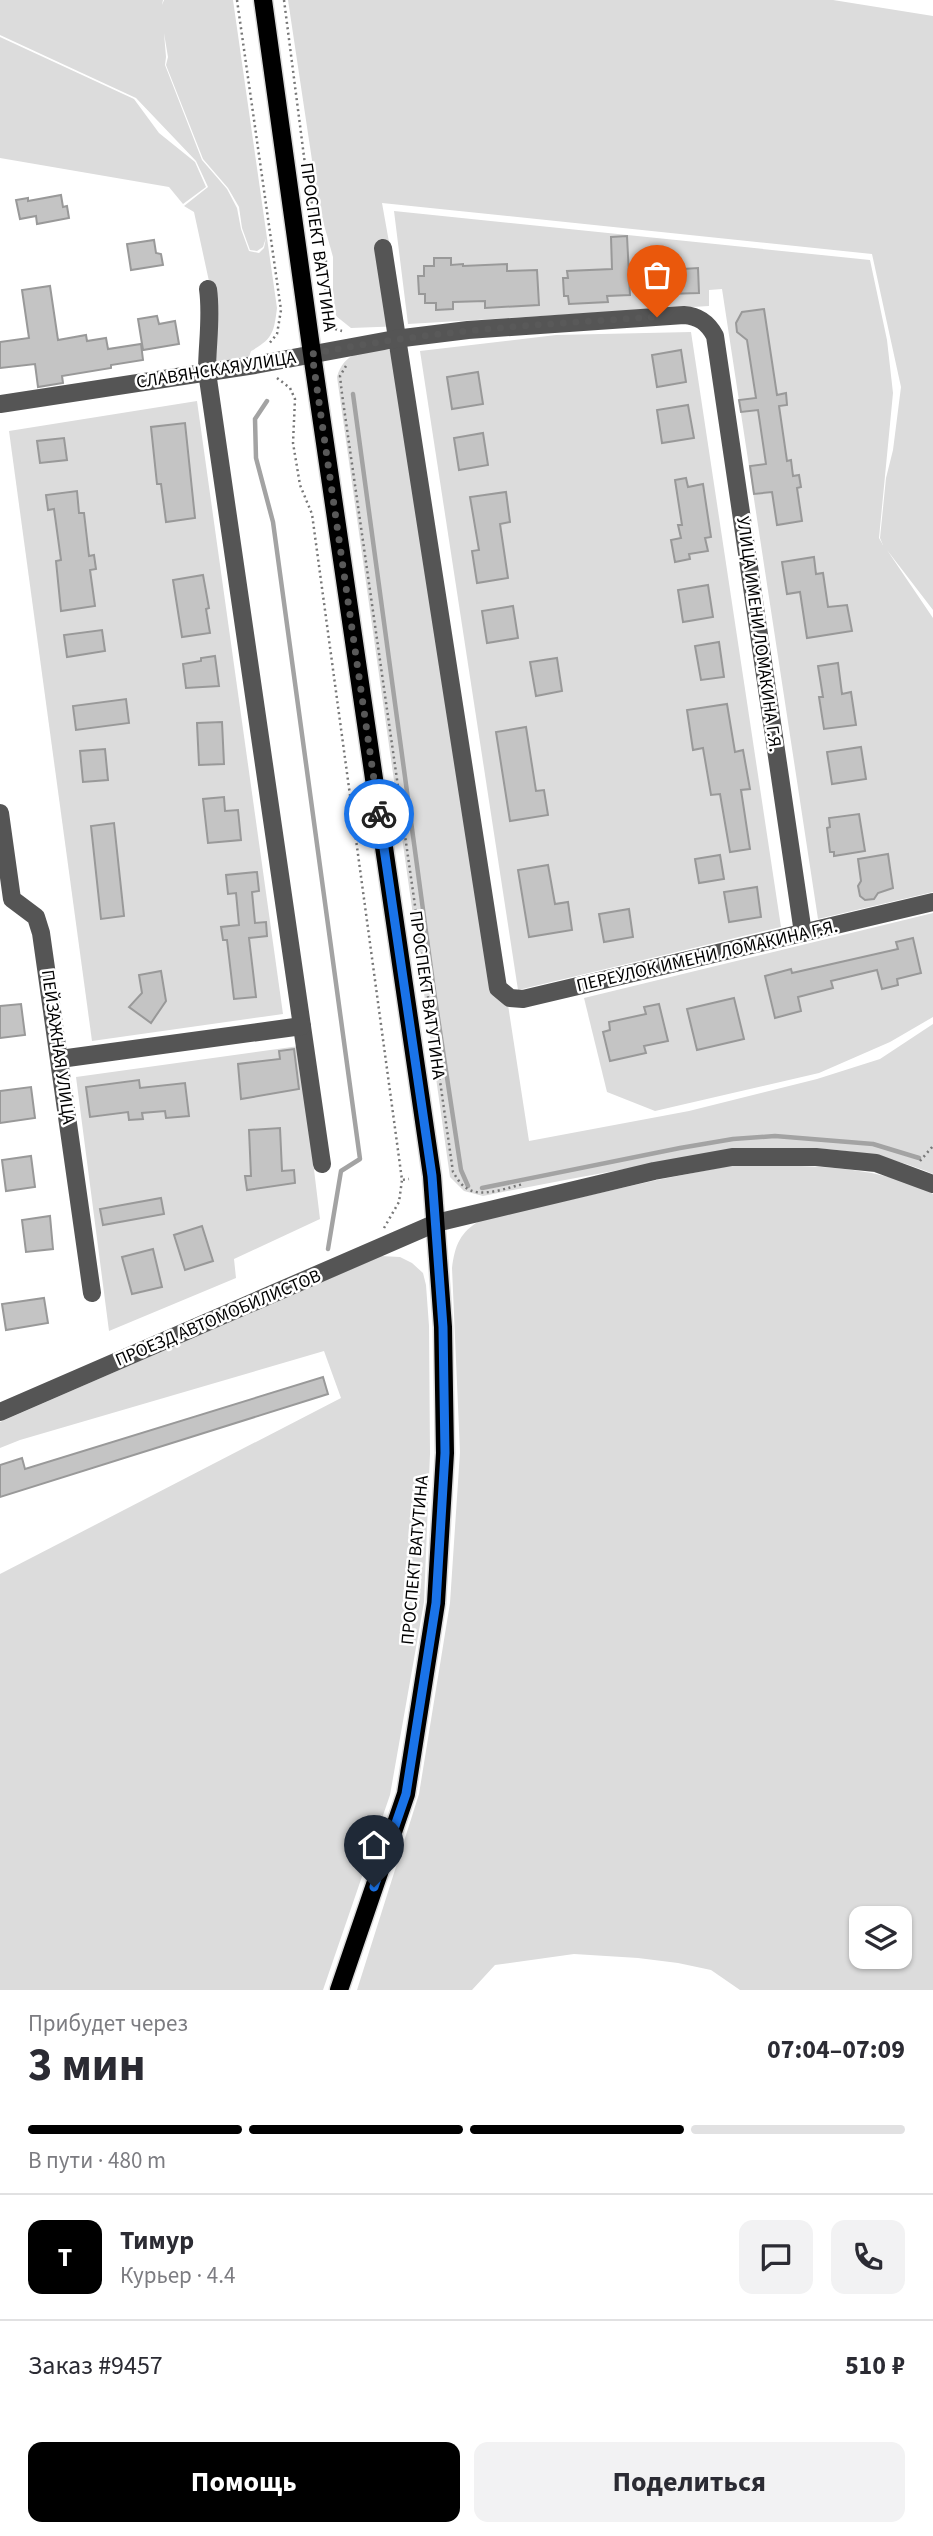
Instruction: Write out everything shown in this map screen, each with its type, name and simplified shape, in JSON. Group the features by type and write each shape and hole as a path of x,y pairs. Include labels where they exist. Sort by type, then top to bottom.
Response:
{"main road":[{"name":"ПРОСПЕКТ ВАТУТИНА","path":"263,0 432,1176 443,1327 445,1453 436,1603 406,1794 340,1990"}],"street":[{"path":"383,248 395,339"},
{"path":"208,289 211,311 207,339 207,372 322,1164"},
{"name":"СЛАВЯНСКАЯ УЛИЦА","path":"0,404 395,339 468,330 684,315 704,321 715,336"},
{"name":"УЛИЦА ИМЕНИ ЛОМАКИНА Г.Я.","path":"715,336 803,933"},
{"name":"ПЕРЕУЛОК ИМЕНИ ЛОМАКИНА Г.Я.","path":"395,339 498,988 510,998 523,999 933,902"},
{"name":"ПЕЙЗАЖНАЯ УЛИЦА","path":"0,813 6,904 36,917 41,933 92,1293"},
{"path":"60,1059 302,1026"},
{"name":"ПРОЕЗД АВТОМОБИЛИСТОВ","path":"0,1412 436,1223 654,1171 732,1157 816,1157 876,1163 933,1184"}],"path":[{"path":"237,0 281,310 277,334 261,351"},
{"path":"284,0 308,188 327,258 325,311 335,329 346,332"},
{"path":"350,362 343,368 340,376 342,394 453,1172"},
{"path":"275,377 290,388 295,399 293,443 300,485 312,514 402,1180 409,1179"},
{"path":"911,1175 933,1146"}],"shaded area":[{"path":"0,0 163,0 162,5 164,0 233,0 277,308 271,334 264,343 251,351 249,357 212,362 215,309 194,212 184,206 208,187 196,161 136,98 0,35","holes":["164,33 168,57 166,65 203,159 228,188 239,207 242,228 250,250 257,251 263,247 266,238 264,248 259,253 249,251 241,229 237,208 227,189 202,160 165,65"]},
{"path":"288,0 833,0 933,16 933,610 887,550 933,618 933,892 818,919 722,289 709,290 709,306 408,324 394,211 870,260 887,340 893,393 879,538 883,545 880,538 886,478 893,450 901,387 872,254 382,203 404,326 351,328 336,316 333,257 319,207"},
{"path":"0,37 134,99 159,133 195,162 206,187 183,204 169,187 0,158"},
{"path":"691,332 781,927 518,990 420,351 556,335"},
{"path":"375,350 407,350 529,1141 689,1111 817,1079 880,1059 933,1024 933,1174 896,1161 859,1153 783,1148 744,1150 668,1161 483,1196 464,1191 450,1177 337,377 341,366 356,354"},
{"path":"197,401 283,1014 92,1041 9,431"},
{"path":"933,913 933,1017 890,1042 819,1073 655,1111 607,1092 584,998"},
{"path":"299,1046 320,1219 234,1259 236,1278 109,1331 76,1077"},
{"path":"734,1165 810,1166 862,1171 911,1184 933,1194 933,1990 740,1990 711,1970 638,1958 574,1954 495,1965 472,1990 357,1990 419,1794 450,1603 460,1452 452,1268 463,1234 481,1220"},
{"path":"381,1256 400,1257 412,1263 423,1273 426,1285 430,1454 424,1602 390,1795 323,1990 0,1990 0,1574 341,1398 324,1351 0,1448 0,1422"}],"building":[{"path":"61,195 69,218 37,224 36,216 20,219 16,200 28,198 28,201"},
{"path":"627,236 630,295 607,296 608,302 569,304 568,296 564,296 563,278 568,278 567,271 612,269 611,237"},
{"path":"154,240 156,253 161,254 163,265 131,270 127,244"},
{"path":"434,258 451,258 451,265 507,264 507,271 537,270 539,305 485,308 485,301 453,302 453,309 436,310 436,303 425,303 425,294 419,294 418,276 424,276 424,266 434,266"},
{"path":"698,268 699,293 667,294 666,270"},
{"path":"50,286 58,340 86,335 87,341 106,338 108,349 141,344 143,360 62,376 63,383 38,387 35,364 0,368 0,342 29,338 22,290"},
{"path":"764,309 777,395 786,393 787,405 779,406 787,461 791,460 793,476 799,475 801,487 797,488 802,521 777,525 772,492 754,494 750,466 766,464 758,410 741,412 739,400 756,398 747,340 737,332 736,323 742,312"},
{"path":"157,316 159,324 175,321 179,344 143,350 138,319"},
{"path":"681,350 686,382 657,387 652,355"},
{"path":"478,372 483,404 452,409 447,377"},
{"path":"688,405 694,438 662,443 657,410"},
{"path":"185,423 195,518 166,522 161,484 157,484 151,427"},
{"path":"483,433 488,465 459,470 454,438"},
{"path":"64,438 67,460 40,463 37,441"},
{"path":"686,478 688,487 703,484 711,537 705,538 708,551 689,554 690,559 675,562 671,540 681,538 678,525 682,525 675,480"},
{"path":"77,491 79,513 84,513 89,556 94,555 96,569 90,570 95,606 61,611 56,561 61,560 54,509 48,510 46,495"},
{"path":"506,492 510,522 500,524 508,578 477,583 472,551 479,550 470,497"},
{"path":"814,557 816,574 823,573 828,607 847,605 852,631 807,638 800,592 787,594 782,562"},
{"path":"203,575 210,633 182,637 173,580"},
{"path":"708,585 713,617 683,622 678,590"},
{"path":"513,606 518,638 487,643 482,611"},
{"path":"102,630 105,651 67,657 64,635"},
{"path":"719,642 724,677 701,680 695,646"},
{"path":"215,656 219,686 186,688 183,664"},
{"path":"557,658 562,691 536,696 530,662"},
{"path":"838,663 842,694 851,692 856,725 824,729 818,666"},
{"path":"126,699 129,723 76,730 73,706"},
{"path":"727,704 735,752 743,750 750,789 741,790 750,849 730,852 720,794 711,795 703,748 693,750 687,710"},
{"path":"222,722 224,764 199,765 197,723"},
{"path":"526,727 536,791 544,790 548,815 510,821 496,732"},
{"path":"861,747 866,779 832,784 827,752"},
{"path":"105,749 108,780 83,782 80,751"},
{"path":"224,797 225,811 238,810 241,840 208,843 203,799"},
{"path":"859,814 865,851 834,856 834,852 830,852 827,828 830,827 829,818"},
{"path":"114,823 124,916 101,919 91,826"},
{"path":"888,854 893,888 878,893 874,899 865,900 860,896 858,886 861,881 858,859"},
{"path":"720,855 724,879 699,883 695,859"},
{"path":"548,865 555,904 568,902 572,930 529,937 518,870"},
{"path":"257,872 259,891 252,892 255,923 266,922 267,936 249,938 256,997 234,999 227,940 223,940 221,927 239,925 236,893 228,894 226,875"},
{"path":"757,887 761,917 729,922 724,892"},
{"path":"629,909 633,937 604,942 599,914"},
{"path":"913,938 921,973 897,979 898,985 882,989 877,970 831,981 833,988 798,997 801,1011 775,1018 765,976 791,969 792,973 898,949 896,942"},
{"path":"161,971 166,1001 151,1023 129,1007 142,993 139,975"},
{"path":"734,998 744,1039 697,1050 687,1009"},
{"path":"21,1004 25,1035 0,1038 0,1006"},
{"path":"659,1004 668,1041 644,1046 646,1053 610,1061 603,1032 610,1030 609,1022 646,1014 644,1007"},
{"path":"294,1049 299,1089 241,1099 238,1064 280,1059 279,1051"},
{"path":"139,1080 140,1088 185,1083 189,1116 166,1118 165,1111 142,1113 143,1119 129,1120 128,1112 90,1117 86,1087"},
{"path":"31,1087 35,1118 0,1123 0,1091"},
{"path":"280,1128 282,1171 294,1170 295,1183 247,1190 245,1176 251,1176 249,1130"},
{"path":"31,1156 35,1187 6,1191 2,1160"},
{"path":"161,1198 164,1214 103,1225 100,1209"},
{"path":"50,1216 53,1249 26,1252 22,1220"},
{"path":"202,1226 213,1261 185,1270 174,1235"},
{"path":"153,1249 162,1287 132,1294 122,1257"},
{"path":"44,1298 48,1323 6,1330 2,1304"},
{"path":"323,1377 328,1394 0,1497 0,1465 22,1458 25,1469"}],"waterway":[{"path":"353,394 435,998 461,1170 468,1186"},
{"path":"267,401 255,419 256,458 273,522 360,1159 341,1171 328,1249"},
{"path":"482,1188 680,1148 733,1139 775,1136 873,1144 919,1158"}],"way so far":[{"path":"379,814 312,354 360,344 468,330 657,317"}],"route":[{"path":"374,1887 406,1794 436,1603 445,1453 443,1327 432,1176 379,814"}]}
